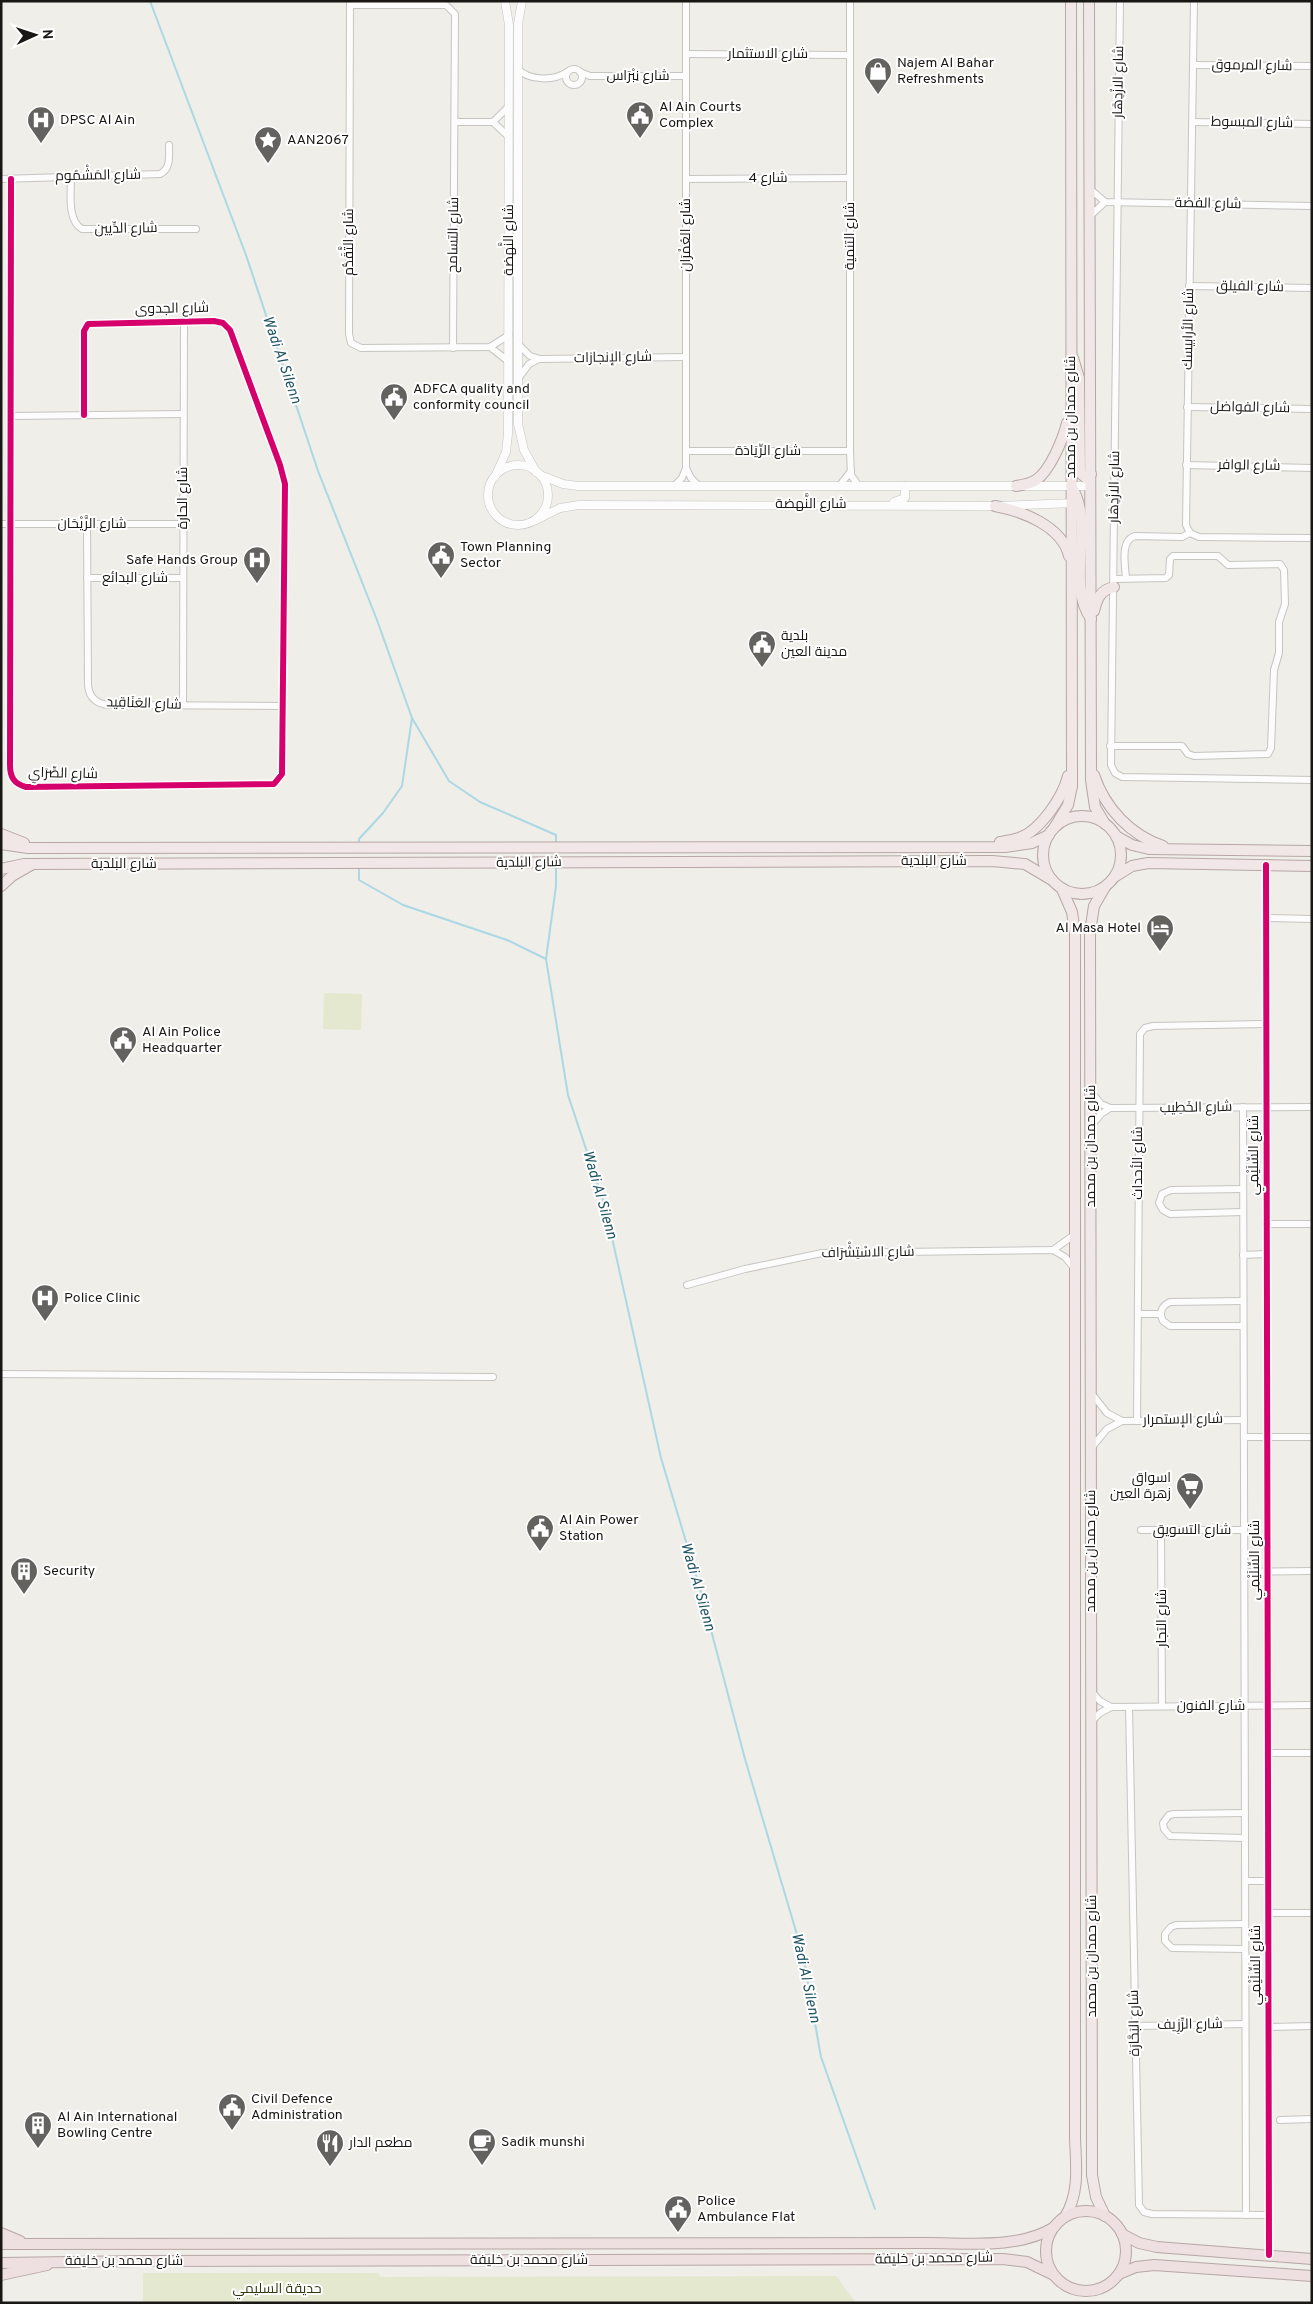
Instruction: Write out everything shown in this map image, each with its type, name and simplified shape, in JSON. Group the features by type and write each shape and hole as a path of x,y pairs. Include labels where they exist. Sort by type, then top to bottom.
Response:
{"highway":[{"path":"1119,2274 1126,2250 1122,2234 1112,2221 1105,2216 1081,2211 1065,2217 1053,2228 1049,2236 1046,2252 1047,2260 1054,2276 1066,2287 1091,2291 1106,2286 1119,2274 1136,2267 1154,2265 1312,2276"},
{"name":"شارع محمد بن خليفة","path":"1,2244 929,2244 1015,2241 1031,2238 1053,2228"},
{"path":"1,2233 15,2240 36,2245"},
{"path":"1122,2234 1139,2243 1157,2247 1312,2259"},
{"name":"شارع محمد بن خليفة","path":"1,2263 59,2261 1003,2259 1027,2262 1054,2276"},
{"path":"1,2274 59,2261"}],"main road":[{"name":"شارع حمدان بن محمد","path":"1052,832 1065,812 1071,796 1072,758 1071,580 1076,503 1071,486 1070,410 1072,354 1071,1"},
{"name":"شارع حمدان بن محمد","path":"1089,1 1092,767 1093,800 1105,824"},
{"path":"1072,354 1079,378 1080,473 1086,478 1091,474"},
{"path":"1016,486 1032,482 1043,474 1062,440 1070,410"},
{"path":"1076,503 1081,593 1086,612 1091,619"},
{"path":"995,506 1021,513 1057,534 1067,548 1071,580"},
{"path":"1091,619 1100,595 1114,583"},
{"path":"974,846 1021,838 1036,826 1065,788 1072,758"},
{"path":"1092,767 1100,792 1110,808 1138,834 1174,849"},
{"path":"1312,851 1140,847 1115,836 1105,824 1084,816 1068,820 1052,832 1043,853 1044,862 1052,880 1062,889 1080,894 1089,894 1105,887 1115,876 1132,866 1148,863 1312,866"},
{"name":"شارع البلدية","path":"1,844 40,848 288,849 1013,846 1032,843 1052,832"},
{"path":"1,834 40,848"},
{"path":"1115,836 1120,860 1115,876"},
{"name":"شارع البلدية","path":"1,869 16,865 33,864 1008,861 1026,864 1052,880"},
{"path":"1,886 12,876 33,864"},
{"name":"شارع حمدان بن محمد","path":"1105,887 1094,906 1090,924 1092,2175 1096,2198 1105,2216"},
{"name":"شارع حمدان بن محمد","path":"1062,889 1072,912 1075,932 1074,2138 1076,2176 1074,2198 1065,2217"}],"street":[{"name":"شارع النَّهضة","path":"495,477 508,443 509,24 505,1"},
{"name":"شارع النَّهضة","path":"522,1 518,16 519,432 524,450 538,473 570,486 1091,486"},
{"name":"شارع العُمْرَان","path":"686,1 686,468"},
{"name":"شارع التنمية","path":"850,1 850,451 851,471 853,479 858,485"},
{"name":"شارع الازْدِهَار","path":"1120,1 1114,583 1110,746 1113,770 1122,777 1312,780"},
{"name":"شارع الأرابيسك","path":"1190,533 1186,521 1186,465 1194,1"},
{"name":"شارع التسامح","path":"350,3 442,4 453,9 456,18 453,348"},
{"name":"شارع التَّقَدُّم","path":"350,3 349,338 354,346 361,348 490,347"},
{"name":"شارع الاستثمار","path":"686,54 850,55"},
{"name":"شارع المرموق","path":"1193,65 1312,66"},
{"path":"518,69 529,77 558,77 572,69 580,72 580,82 574,85 558,77"},
{"path":"567,72 568,83"},
{"name":"شارع نِبْرَاس","path":"580,72 590,76 686,76"},
{"name":"شارع نِبْرَاس","path":"580,82 590,76"},
{"path":"518,87 529,77"},
{"path":"493,122 509,106"},
{"path":"456,122 493,122 509,137"},
{"name":"شارع المبسوط","path":"1192,122 1312,124"},
{"name":"شارع المَشْمُوم","path":"1,179 160,174 166,171 168,165 169,144"},
{"name":"شارع الدِّيين","path":"70,177 72,218 77,226 82,229 196,229"},
{"name":"شارع الصِّرَاي","path":"11,178 10,770 12,777 20,785 26,787 272,785 279,780 282,774 285,525"},
{"name":"شارع 4","path":"686,178 850,178"},
{"path":"1090,189 1105,202 1090,216"},
{"name":"شارع الفضة","path":"1105,202 1312,206"},
{"name":"شارع الفيلق","path":"1189,286 1312,288"},
{"name":"شارع الحارة","path":"183,705 184,321"},
{"name":"شارع الجدوى","path":"84,415 84,331 88,324 184,321 220,322 230,330 282,472 285,525"},
{"path":"508,335 490,347 508,361"},
{"path":"518,344 530,356 540,358"},
{"name":"شارع الإنجازات","path":"540,358 686,357"},
{"path":"518,380 529,364 540,358"},
{"name":"شارع الفواضل","path":"1187,407 1312,408"},
{"path":"10,416 183,414"},
{"name":"شارع الرِّيَادَة","path":"686,451 850,451"},
{"name":"شارع الوافر","path":"1186,465 1312,468"},
{"path":"519,466 538,473 544,482 547,499 540,515 534,521 517,525 498,518 488,500 489,487 495,477 502,470 519,466"},
{"path":"674,486 682,478 686,468"},
{"path":"686,468 691,478 699,486"},
{"path":"840,485 851,471"},
{"path":"852,504 865,501 899,502 906,495 905,486"},
{"name":"شارع النَّهضة","path":"534,521 560,508 579,504 995,506 1091,504"},
{"name":"شارع الرَّيْحَان","path":"1,524 183,524"},
{"name":"شارع العَنَاقِيد","path":"88,524 88,685 92,698 105,705 283,706"},
{"path":"1126,578 1125,544 1129,538 1135,536 1182,537 1190,533 1199,538 1312,538"},
{"path":"1110,746 1182,746 1188,754 1194,756 1268,754 1271,748 1274,670 1279,653 1279,622 1285,604 1284,570 1280,564 1228,565 1218,556 1173,556 1170,558 1169,575 1166,578 1126,578 1114,583"},
{"name":"شارع البدائع","path":"88,578 183,578"},
{"name":"شارع السِّلَيْمِي","path":"1266,865 1269,2255"},
{"path":"1266,918 1312,918"},
{"name":"شارع الأحداث","path":"1137,1421 1139,1038 1145,1028 1153,1026 1266,1024"},
{"path":"1091,1091 1101,1104 1110,1108 1097,1118 1091,1128"},
{"name":"شارع السِّلَيْمِي","path":"1243,1107 1246,2215"},
{"name":"شارع الخَطِيب","path":"1110,1108 1312,1107"},
{"name":"شارع السِّلَيْمِي","path":"1243,1189 1170,1190 1162,1194 1159,1203 1163,1210 1170,1214 1243,1212"},
{"path":"1266,1224 1312,1224"},
{"path":"1053,1250 1074,1235"},
{"path":"1053,1250 1065,1256 1074,1268"},
{"name":"شارع الاسْتِشْرَاف","path":"687,1286 745,1269 822,1253 1053,1250"},
{"path":"1243,1254 1266,1254"},
{"path":"1243,1301 1170,1302 1163,1307 1160,1314 1163,1322 1170,1326 1243,1326"},
{"path":"1138,1314 1160,1314"},
{"path":"1,1374 493,1377"},
{"name":"شارع الإستمرار","path":"1091,1393 1100,1407 1122,1421"},
{"name":"شارع الإستمرار","path":"1091,1450 1107,1429 1122,1421 1244,1420"},
{"path":"1244,1437 1312,1437"},
{"name":"شارع التسويق","path":"1141,1530 1244,1530"},
{"name":"شارع التجار","path":"1162,1530 1162,1706"},
{"path":"1244,1572 1312,1571"},
{"path":"1091,1691 1100,1701 1111,1707"},
{"name":"شارع الفنون","path":"1111,1707 1312,1705"},
{"path":"1091,1722 1100,1713 1111,1707"},
{"name":"شارع البَحَّارَة","path":"1129,1707 1138,2201 1141,2209 1152,2214 1269,2215"},
{"path":"1268,1753 1312,1753"},
{"path":"1245,1813 1174,1814 1169,1815 1163,1823 1164,1830 1170,1836 1245,1838"},
{"path":"1245,1881 1268,1881"},
{"path":"1268,1913 1312,1913"},
{"path":"1245,1924 1176,1925 1171,1927 1165,1934 1165,1941 1172,1948 1245,1949"},
{"name":"شارع الرِّزِيف","path":"1135,2026 1245,2024"},
{"path":"1268,2027 1312,2026"},
{"path":"1280,2120 1312,2119"}],"green space":[{"path":"324,993 362,994 361,1030 323,1029"},
{"name":"حديقة السليمي","path":"143,2273 378,2273 381,2277 836,2276 856,2303 143,2303"}],"waterway":[{"name":"Wadi Al Silenn","path":"150,1 246,255 318,471 377,620 412,718 449,781 480,802 556,835 556,844"},
{"name":"Wadi Al Silenn","path":"359,845 359,839 383,813 402,786 412,718"},
{"name":"Wadi Al Silenn","path":"556,866 556,886 546,959 568,1095 605,1206 661,1458 701,1592 745,1759 803,1955 821,2057 875,2209"},
{"name":"Wadi Al Silenn","path":"359,867 359,880 403,905 507,940 546,959"}],"cycle path":[{"path":"11,179 10,765 12,776 18,784 26,787 274,784 282,774 285,484 280,465 230,330 223,323 214,321 88,324 84,331 84,415"},
{"path":"1266,865 1269,2255"}],"place":[{"name":"Najem Al Bahar Refreshments","path":"878,95"},
{"name":"Al Ain Courts Complex","path":"640,139"},
{"name":"DPSC Al Ain","path":"41,144"},
{"name":"AAN2067","path":"268,164"},
{"name":"ADFCA quality and conformity council","path":"394,421"},
{"name":"Town Planning Sector","path":"441,579"},
{"name":"Safe Hands Group","path":"257,584"},
{"name":"بلدية مدينة العين","path":"762,668"},
{"name":"Al Masa Hotel","path":"1160,952"},
{"name":"Al Ain Police Headquarter","path":"123,1064"},
{"name":"Police Clinic","path":"45,1322"},
{"name":"اسواق زهرة العين","path":"1190,1510"},
{"name":"Al Ain Power Station","path":"540,1552"},
{"name":"Security","path":"24,1595"},
{"name":"Civil Defence Administration","path":"232,2131"},
{"name":"Al Ain International Bowling Centre","path":"38,2149"},
{"name":"Sadik munshi","path":"482,2166"},
{"name":"مطعم الدار","path":"330,2167"},
{"name":"Police Ambulance Flat","path":"678,2233"}]}
